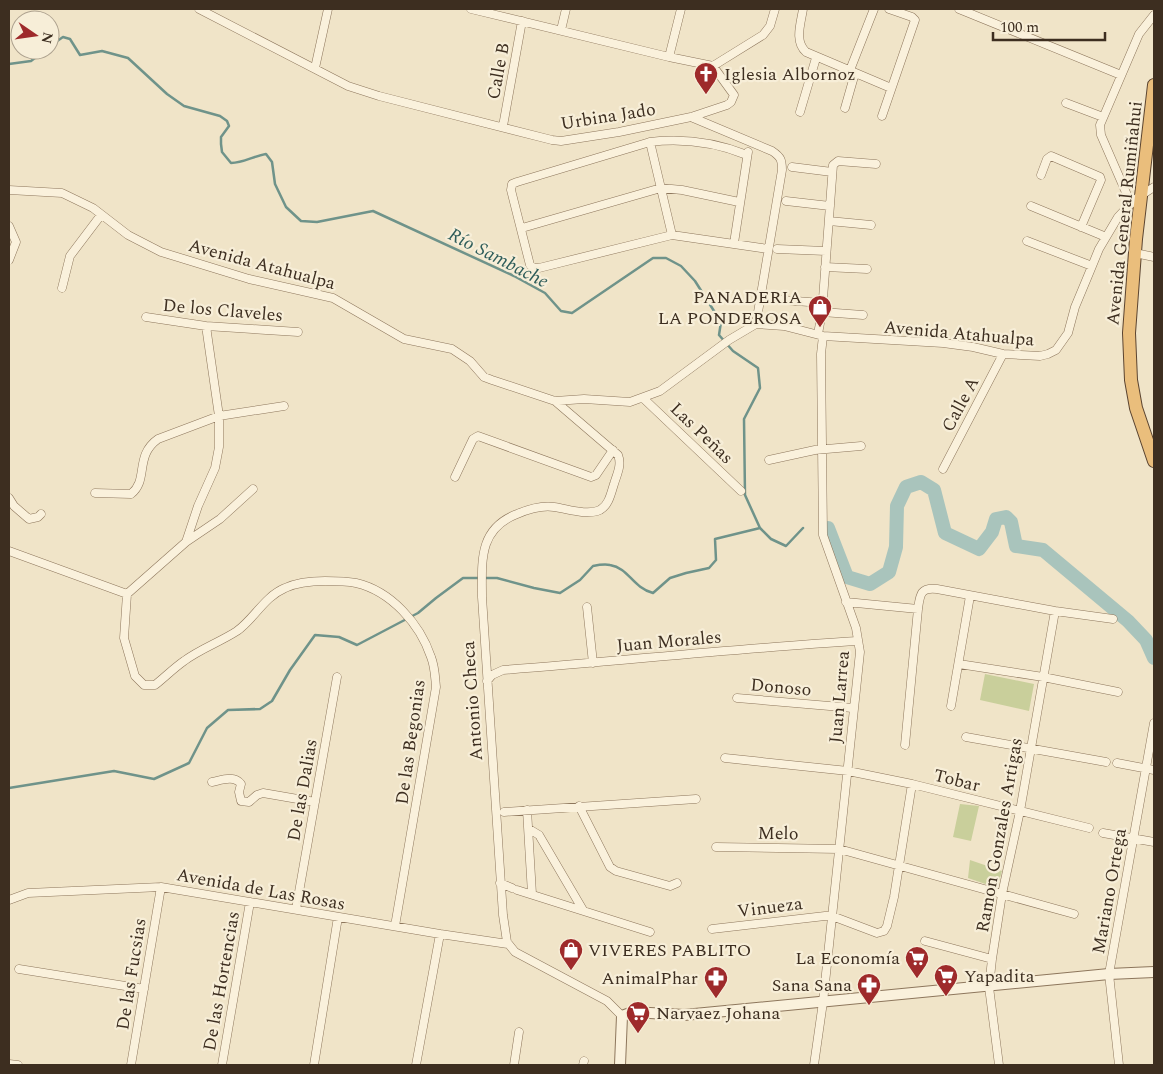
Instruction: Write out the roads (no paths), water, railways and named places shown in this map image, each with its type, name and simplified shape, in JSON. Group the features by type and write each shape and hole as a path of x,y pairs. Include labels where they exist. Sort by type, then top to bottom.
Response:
{"highway":[{"name":"Avenida General Rumiñahui","path":"1154,85 1135,253 1129,333 1131,380 1136,408 1154,461"}],"street":[{"name":"Urbina Jado","path":"199,9 348,86 379,96 503,126 542,138 561,141 619,132 691,117 727,105 733,100 734,95 713,66"},
{"path":"315,68 328,9"},
{"path":"472,9 713,66 763,35 770,26 775,9"},
{"path":"561,30 566,9"},
{"path":"669,57 681,9"},
{"path":"803,9 799,34 801,46 806,52 816,58 891,88"},
{"path":"845,108 852,72 874,9"},
{"path":"882,116 915,20 912,17 889,9"},
{"path":"959,9 1121,75"},
{"path":"1131,204 1101,134 1100,125 1139,34 1154,15"},
{"name":"Calle B","path":"503,126 522,21"},
{"path":"800,112 816,58"},
{"path":"1066,103 1103,117"},
{"path":"691,117 780,156 782,159 782,170 756,324"},
{"path":"734,243 748,153 720,146 671,139 650,142 512,184 511,190 530,265 534,268 672,234 768,249"},
{"path":"650,142 672,234"},
{"path":"1041,175 1047,159 1051,156 1100,177 1081,226"},
{"path":"792,167 832,172 833,165 838,161 876,164"},
{"name":"Juan Larrea","path":"814,1065 823,1002 860,652 856,628 823,535 820,335 832,172"},
{"name":"Avenida Atahualpa","path":"9,190 62,193 101,215 128,236 161,252 249,279 332,298 404,339 452,348 470,360 484,377 555,401 584,399 630,402 667,386 729,340 756,324 784,326 820,335 943,343 1003,354 1040,356 1056,350 1068,333 1075,307 1092,266 1118,217 1141,195 1154,187"},
{"path":"522,228 661,188 682,190 739,202"},
{"path":"786,201 830,206"},
{"path":"1031,206 1106,237"},
{"path":"62,288 70,256 101,215"},
{"path":"829,221 871,225"},
{"path":"9,226 16,242 9,260"},
{"path":"1027,241 1092,266"},
{"path":"777,249 826,251"},
{"path":"1135,253 1154,257"},
{"path":"825,267 867,269"},
{"path":"769,299 863,314"},
{"name":"De los Claveles","path":"146,317 206,326 298,332"},
{"path":"186,542 198,506 215,468 219,447 219,416 206,326"},
{"name":"Calle A","path":"943,469 1003,354"},
{"name":"Las Peñas","path":"643,398 741,491"},
{"path":"455,477 476,436 591,477 596,475 613,450 555,401"},
{"path":"95,493 131,494 136,491 141,477 145,454 150,445 158,439 219,416 284,406"},
{"path":"769,460 822,449 861,446"},
{"name":"Antonio Checa","path":"508,944 500,883 487,681 482,597 483,552 490,533 508,517 537,507 551,506 591,512 601,509 608,501 620,466 618,454 613,450"},
{"path":"9,552 126,594 186,542 220,520 253,489"},
{"path":"9,498 14,506 29,519 38,517 41,514"},
{"name":"De las Begonias","path":"126,594 124,638 135,676 144,685 155,685 184,660 237,630 254,615 266,600 282,589 297,583 345,581 358,583 378,592 403,612 415,626 432,658 436,687 395,926"},
{"path":"905,745 918,609 920,596 928,588 1055,611 1113,619"},
{"path":"951,706 970,596"},
{"path":"846,602 918,609"},
{"path":"587,607 593,663"},
{"name":"Ramon Gonzales Artigas","path":"999,1065 989,987 992,959 1002,894 1020,810 1055,611"},
{"name":"Juan Morales","path":"487,681 492,675 503,670 765,647 858,641"},
{"path":"958,664 1043,677 1118,692"},
{"name":"De las Dalias","path":"296,909 337,677"},
{"name":"Donoso","path":"737,698 853,708"},
{"name":"Mariano Ortega","path":"1119,1065 1109,974 1133,838 1151,769 1154,724"},
{"path":"966,737 1106,762"},
{"name":"Tobar","path":"725,758 848,771 912,784 1089,828"},
{"path":"1117,763 1151,769"},
{"path":"212,782 236,779 241,784 239,797 244,802 249,802 263,793 315,802"},
{"path":"832,916 877,932 884,930 888,926 912,784"},
{"path":"504,812 696,799"},
{"path":"579,806 612,869 670,886 677,883"},
{"path":"527,810 532,894"},
{"path":"529,829 539,835 583,910"},
{"path":"1103,834 1154,842"},
{"name":"Melo","path":"716,846 839,848 1074,914"},
{"path":"500,883 650,932"},
{"name":"Avenida de Las Rosas","path":"9,900 28,893 161,887 508,944"},
{"name":"De las Fucsias","path":"131,1065 161,887"},
{"name":"De las Hortencias","path":"222,1065 250,902"},
{"name":"Vinueza","path":"712,929 832,916"},
{"path":"314,1065 338,917"},
{"path":"416,1065 440,934"},
{"path":"925,941 992,959"},
{"path":"508,944 515,952 607,1001 622,1016 620,1065"},
{"path":"19,969 144,989"},
{"path":"622,1016 633,1012 684,1015 1109,974 1154,972"},
{"path":"514,1065 520,1032"},
{"path":"9,1064 18,1065"}],"waterway":[{"name":"Río Sambache","path":"60,39 63,37 70,39 80,55 102,51 128,58 167,94 184,106 220,116 227,121 229,126 221,137 222,152 231,163 266,154 272,162 275,184 286,207 301,221 317,222 373,211 514,276 545,293 561,311 572,313 653,258 666,258 681,266 695,281 721,322 719,335 733,351 758,368 760,388 744,419 745,495 760,528 771,539 786,546 803,528"},
{"name":"Río Sambache","path":"9,64 32,60"},
{"path":"828,528 847,577 870,584 889,572 896,547 897,506 906,487 921,482 934,490 945,533 979,549 992,532 996,519 1006,517 1011,522 1016,546 1043,550 1128,621 1146,640 1154,658"},
{"path":"9,788 114,771 154,779 189,763 207,728 228,710 260,709 272,701 290,670 315,635 339,637 357,645 418,613 463,578 497,578 560,593 580,580 593,566 608,565 622,570 640,587 653,593 670,578 709,568 716,560 715,539 760,528"}],"place":[{"name":"Iglesia Albornoz","path":"706,95"},
{"name":"PANADERIA LA PONDEROSA","path":"820,328"},
{"name":"VIVERES PABLITO","path":"571,971"},
{"name":"La Economía","path":"917,979"},
{"name":"Yapadita","path":"946,997"},
{"name":"AnimalPhar","path":"716,999"},
{"name":"Sana Sana","path":"869,1006"},
{"name":"Narvaez Johana","path":"638,1034"}]}
